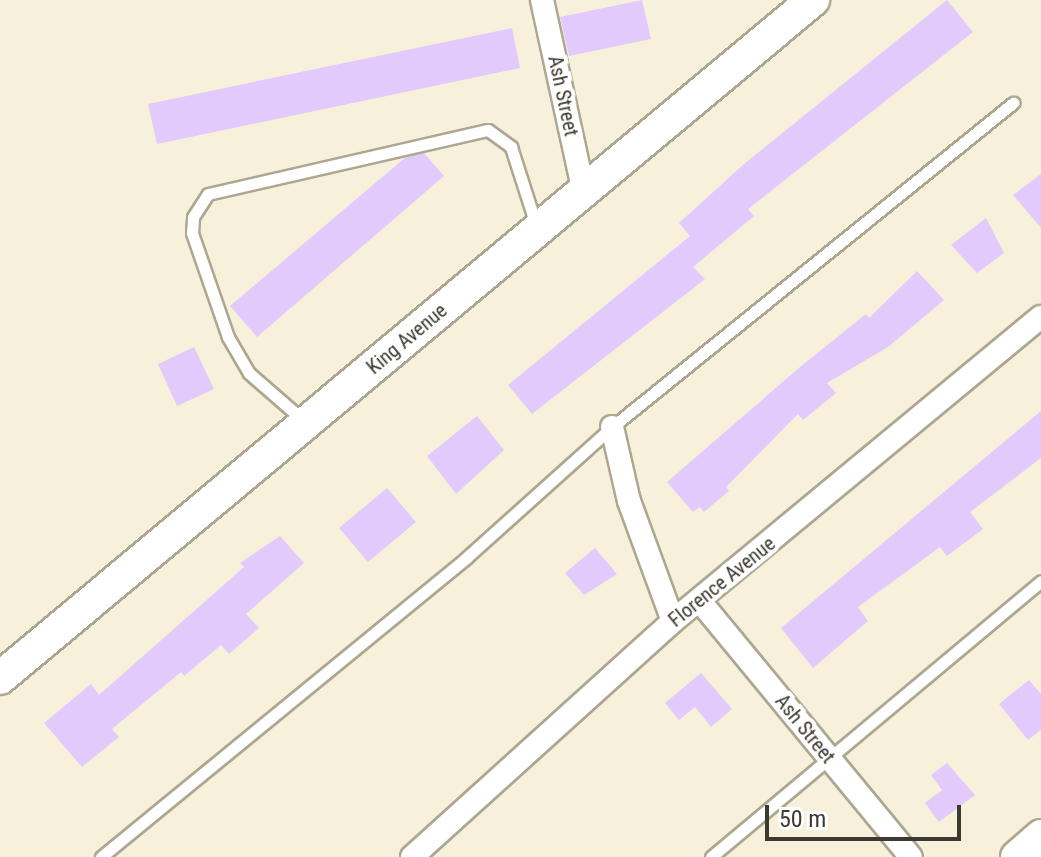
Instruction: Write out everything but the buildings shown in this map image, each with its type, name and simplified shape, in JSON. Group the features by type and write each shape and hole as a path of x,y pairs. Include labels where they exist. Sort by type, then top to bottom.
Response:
{"street":[{"name":"Ash Street","path":"542,0 584,192"},
{"name":"King Avenue","path":"0,678 813,0"},
{"name":"Florence Avenue","path":"412,857 673,621 1041,317"},
{"path":"612,427 629,501 673,621"},
{"name":"Ash Street","path":"699,600 911,857"},
{"path":"1017,857 1041,836"}],"lane":[{"path":"101,857 466,558 612,427 1013,103"},
{"path":"307,423 249,373 228,337 192,233 193,217 208,194 488,130 511,147 538,230"},
{"path":"711,857 830,761 1041,581"}]}
